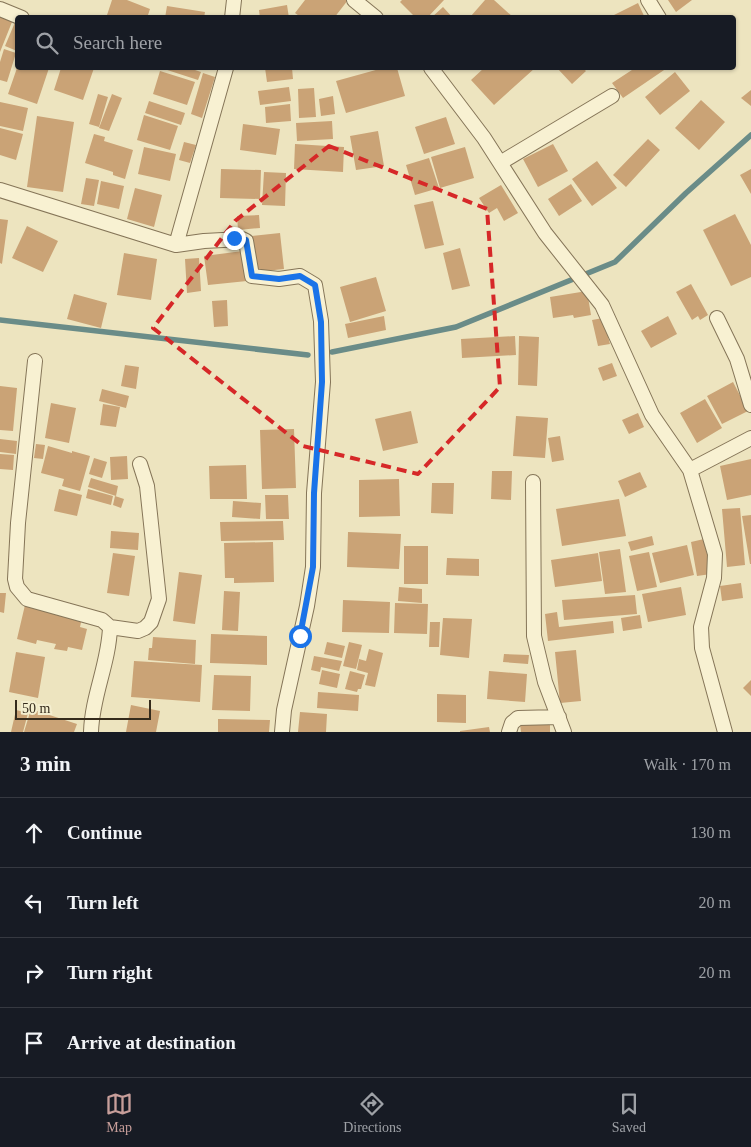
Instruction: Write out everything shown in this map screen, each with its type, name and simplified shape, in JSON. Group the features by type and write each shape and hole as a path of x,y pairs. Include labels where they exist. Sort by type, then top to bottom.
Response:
{"street":[{"path":"232,15 234,0"},
{"path":"354,0 372,15"},
{"path":"648,0 657,15"},
{"path":"0,9 15,15"},
{"path":"176,245 225,70"},
{"path":"433,70 484,138 545,233 602,305 652,415 690,470 715,554 714,578 701,627 702,648 725,732"},
{"path":"500,163 612,96"},
{"path":"0,190 176,245 204,241 246,240 252,276 279,279 300,276 315,285 321,322 322,382 314,493 313,567 307,606 284,710 282,732"},
{"path":"717,318 737,360 751,405"},
{"path":"35,361 18,523 15,579 17,587 26,599 102,620 110,627 138,631 145,628 151,622 159,599 146,486 140,464"},
{"path":"690,470 751,438"},
{"path":"533,482 534,636 545,682 564,732"},
{"path":"91,732 92,715 110,640 110,627"},
{"path":"509,732 512,723 518,718 559,717"}],"highlighted area":[{"path":"329,146 487,209 500,387 418,474 303,446 153,328 235,221"}],"building":[{"path":"112,0 127,0 150,9 148,15 107,15"},
{"path":"305,0 348,0 336,15 298,15 295,13"},
{"path":"402,0 444,0 430,15 413,15 400,2"},
{"path":"485,0 494,0 511,15 472,15"},
{"path":"668,0 692,0 676,12"},
{"path":"638,3 644,15 614,15"},
{"path":"287,5 289,15 260,15 259,10"},
{"path":"167,6 205,12 204,15 166,15"},
{"path":"443,7 450,15 434,15"},
{"path":"0,11 14,17 0,52"},
{"path":"15,22 15,50 5,46"},
{"path":"4,49 15,53 7,82 0,80 0,62"},
{"path":"16,70 48,70 37,104 8,94"},
{"path":"60,70 93,70 83,100 54,90"},
{"path":"167,70 195,70 201,72 198,80"},
{"path":"265,70 292,70 293,79 267,82"},
{"path":"376,70 398,70 405,96 346,113 336,81"},
{"path":"482,70 533,70 494,105 471,80"},
{"path":"559,70 586,71 572,84"},
{"path":"632,70 664,70 623,98 612,83"},
{"path":"160,71 195,82 187,105 153,94"},
{"path":"675,72 690,91 660,115 645,97"},
{"path":"203,73 215,77 202,118 191,114"},
{"path":"289,87 291,101 260,105 258,91"},
{"path":"314,88 316,117 299,118 298,89"},
{"path":"751,90 751,106 741,98"},
{"path":"98,94 108,97 99,127 89,124"},
{"path":"112,94 122,98 109,131 99,128"},
{"path":"333,96 335,114 321,116 319,99"},
{"path":"701,100 725,122 699,150 675,128"},
{"path":"149,101 185,113 181,125 145,113"},
{"path":"0,102 28,108 23,131 0,126"},
{"path":"290,104 291,121 266,123 265,107"},
{"path":"144,115 178,126 170,150 137,140"},
{"path":"37,116 74,122 63,192 27,187"},
{"path":"446,117 455,144 424,154 415,127"},
{"path":"332,121 333,139 297,141 296,123"},
{"path":"243,124 280,129 276,155 240,150"},
{"path":"0,128 23,134 16,160 0,155"},
{"path":"378,131 384,166 356,170 350,136"},
{"path":"94,134 105,137 104,141 133,150 125,179 113,175 113,172 85,163"},
{"path":"648,139 660,150 626,187 613,175"},
{"path":"184,142 196,145 190,163 179,160"},
{"path":"295,144 344,147 343,172 294,169"},
{"path":"553,144 568,171 538,187 523,159"},
{"path":"144,147 176,154 170,181 138,174"},
{"path":"465,147 474,178 440,188 431,157"},
{"path":"429,158 439,188 415,195 406,165"},
{"path":"597,161 617,188 592,206 572,179"},
{"path":"221,169 261,170 260,199 220,198"},
{"path":"751,169 751,194 740,175"},
{"path":"264,172 286,173 285,206 262,205"},
{"path":"86,178 99,180 94,206 81,204"},
{"path":"101,181 124,186 119,209 97,204"},
{"path":"571,184 582,201 559,216 548,199"},
{"path":"501,185 518,213 504,221 497,208 489,213 479,198"},
{"path":"135,188 162,195 154,227 127,219"},
{"path":"433,201 444,245 425,249 414,205"},
{"path":"735,214 751,245 751,277 731,286 703,230"},
{"path":"259,215 260,228 238,230 237,216"},
{"path":"0,219 8,220 2,264 0,263"},
{"path":"27,226 58,241 43,272 12,258"},
{"path":"280,233 284,269 256,272 252,236"},
{"path":"460,248 470,286 452,290 443,253"},
{"path":"243,251 247,281 208,285 204,256"},
{"path":"124,253 157,259 151,300 117,295"},
{"path":"199,258 201,291 187,293 185,259"},
{"path":"376,277 386,311 350,322 340,287"},
{"path":"691,284 708,315 700,320 698,316 692,320 676,292"},
{"path":"587,291 591,315 574,318 573,315 553,318 550,297"},
{"path":"74,294 107,303 101,328 67,319"},
{"path":"227,300 228,326 214,327 212,301"},
{"path":"384,316 386,330 348,338 345,324"},
{"path":"668,316 677,334 651,348 641,331"},
{"path":"603,318 610,344 598,346 592,320"},
{"path":"515,336 516,355 462,358 461,339"},
{"path":"519,336 539,337 537,386 518,385"},
{"path":"612,363 617,376 603,381 598,368"},
{"path":"125,365 139,367 136,389 121,386"},
{"path":"733,382 748,411 722,424 707,396"},
{"path":"0,386 17,388 13,431 0,430"},
{"path":"102,389 129,396 126,408 99,401"},
{"path":"705,399 722,428 697,443 680,413"},
{"path":"51,403 76,408 69,443 45,438"},
{"path":"103,404 120,407 116,427 100,425"},
{"path":"411,411 418,443 383,451 375,419"},
{"path":"638,413 644,427 629,434 622,420"},
{"path":"516,416 548,418 545,458 513,456"},
{"path":"294,429 296,488 262,489 260,430"},
{"path":"560,436 564,460 552,462 548,438"},
{"path":"0,439 17,441 16,454 0,452"},
{"path":"36,444 45,445 43,459 34,458"},
{"path":"48,446 90,456 80,491 62,486 64,479 41,473"},
{"path":"0,454 14,455 13,470 0,469"},
{"path":"127,456 128,479 111,480 110,457"},
{"path":"94,458 107,462 102,478 89,474"},
{"path":"751,459 751,495 727,500 720,466"},
{"path":"246,465 247,499 210,499 209,466"},
{"path":"492,471 512,471 511,500 491,499"},
{"path":"640,472 647,487 625,497 618,481"},
{"path":"91,478 118,486 116,496 88,487"},
{"path":"399,479 400,516 359,517 359,480"},
{"path":"432,483 454,483 453,514 431,513"},
{"path":"59,489 82,495 77,516 54,511"},
{"path":"88,489 113,496 111,505 86,498"},
{"path":"265,495 288,495 289,519 266,519"},
{"path":"115,496 124,499 121,508 113,505"},
{"path":"619,499 626,536 562,546 556,509"},
{"path":"233,501 261,503 260,519 232,517"},
{"path":"740,508 745,565 727,567 722,509"},
{"path":"751,515 751,564 750,564 742,516"},
{"path":"283,521 284,540 221,541 220,522"},
{"path":"111,531 139,533 138,550 110,548"},
{"path":"348,532 401,534 399,569 347,567"},
{"path":"652,536 654,545 631,551 628,542"},
{"path":"704,539 711,574 697,576 691,542"},
{"path":"273,542 274,582 234,583 234,578 225,578 224,543"},
{"path":"687,545 694,575 660,583 652,553"},
{"path":"404,546 428,546 428,584 404,584"},
{"path":"620,549 626,592 605,594 599,552"},
{"path":"649,552 657,587 637,591 629,556"},
{"path":"113,553 135,556 129,596 107,593"},
{"path":"598,553 602,581 555,587 551,560"},
{"path":"447,558 479,559 479,576 446,575"},
{"path":"179,572 202,575 195,624 173,621"},
{"path":"741,583 743,598 722,601 720,586"},
{"path":"399,587 422,589 422,603 398,601"},
{"path":"681,587 686,615 648,622 642,594"},
{"path":"224,591 240,592 238,631 222,630"},
{"path":"0,593 6,593 4,613 0,612"},
{"path":"635,595 637,614 564,620 562,600"},
{"path":"343,600 390,602 389,633 342,632"},
{"path":"395,603 428,604 427,634 394,633"},
{"path":"25,605 82,618 80,627 87,629 82,650 68,647 67,651 54,649 56,644 37,640 36,644 17,639"},
{"path":"557,612 559,627 613,621 614,633 548,641 545,614"},
{"path":"640,615 642,628 623,631 621,618"},
{"path":"443,618 472,619 469,658 440,655"},
{"path":"430,622 440,622 439,647 429,647"},
{"path":"211,634 267,636 267,665 210,663"},
{"path":"153,637 196,640 195,664 148,660 149,648 152,648"},
{"path":"327,642 345,646 342,658 324,654"},
{"path":"349,642 362,645 356,669 343,666"},
{"path":"369,649 383,653 375,687 365,685 368,673 357,670 359,659 366,661"},
{"path":"576,650 581,701 560,703 555,652"},
{"path":"16,652 45,657 38,698 9,692"},
{"path":"504,654 529,655 528,664 503,662"},
{"path":"314,656 342,661 339,671 321,667 320,672 311,670"},
{"path":"134,661 202,665 200,702 131,697"},
{"path":"322,670 340,674 337,688 319,684"},
{"path":"350,671 365,675 361,689 358,689 357,692 345,689"},
{"path":"489,671 527,674 525,702 487,699"},
{"path":"214,675 251,676 250,711 212,710"},
{"path":"751,680 751,696 743,688"},
{"path":"318,692 359,695 358,711 317,708"},
{"path":"437,694 466,695 466,723 437,722"},
{"path":"131,705 160,711 156,732 126,732"},
{"path":"31,709 77,724 74,732 24,732"},
{"path":"16,710 28,713 23,732 11,732"},
{"path":"300,712 327,714 326,732 298,732"},
{"path":"218,719 270,720 269,732 218,732"},
{"path":"550,723 550,732 521,732 520,724"},
{"path":"489,727 490,732 460,732 460,731"}],"waterway":[{"path":"332,352 456,327 615,262 686,193 751,135"},
{"path":"0,320 308,355"}],"route":[{"path":"234,238 246,240 252,276 279,279 300,276 315,285 321,322 322,382 314,493 313,567 300,636"}]}
